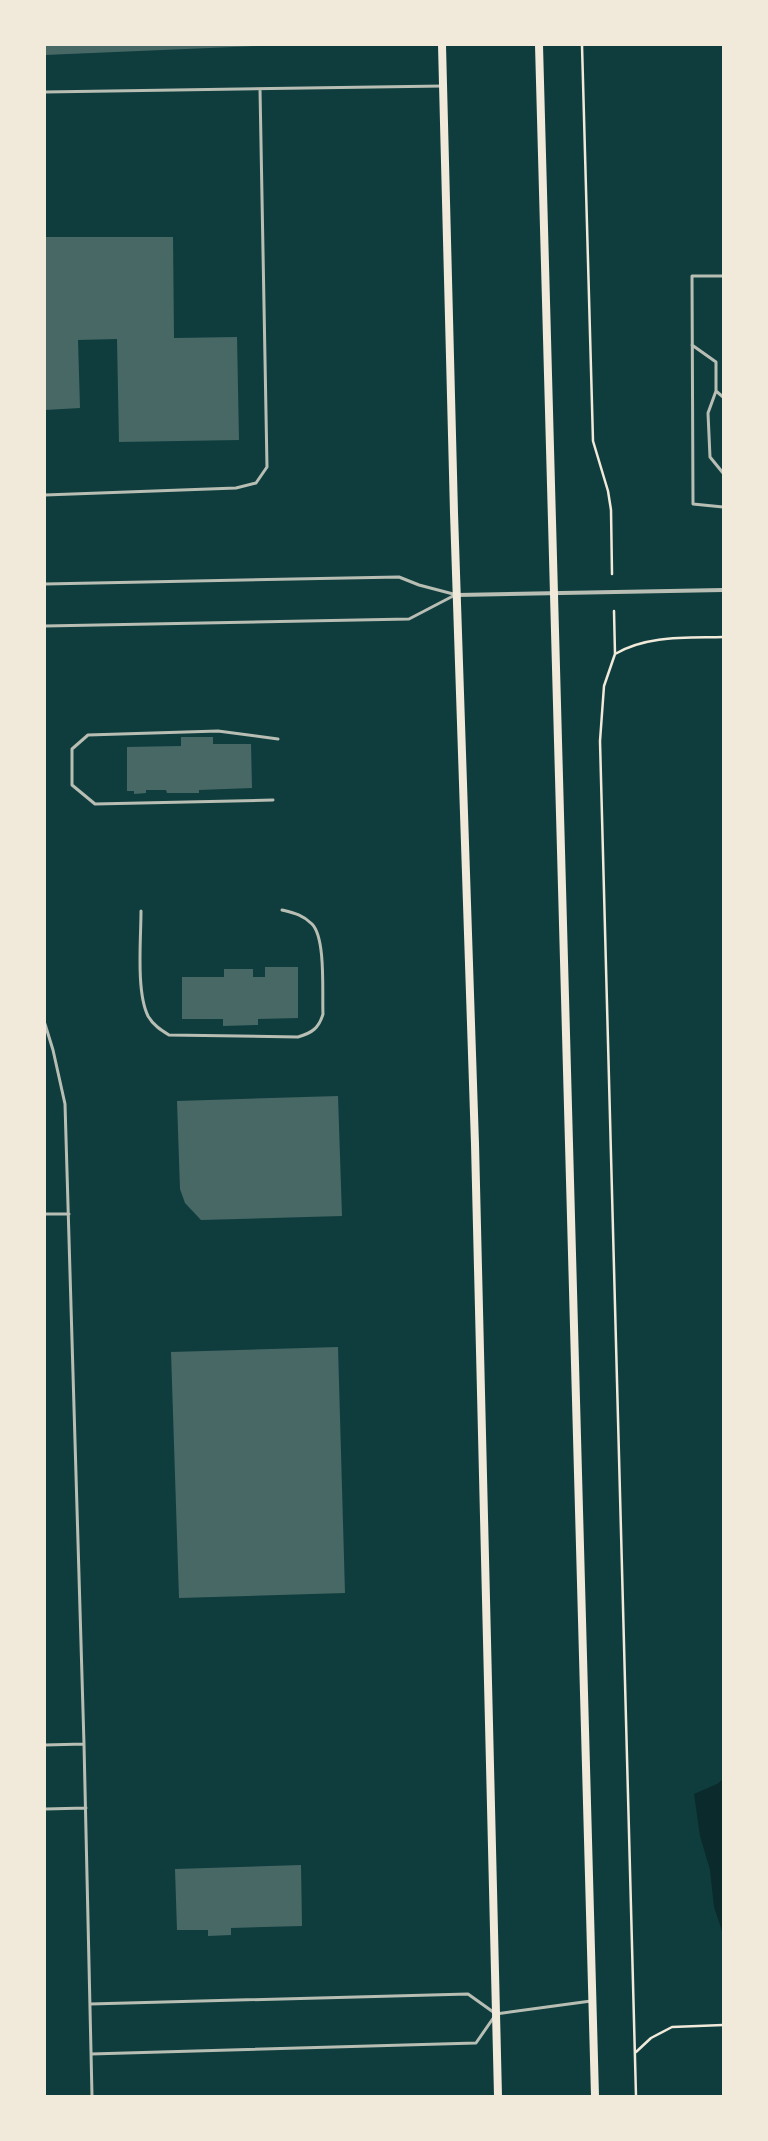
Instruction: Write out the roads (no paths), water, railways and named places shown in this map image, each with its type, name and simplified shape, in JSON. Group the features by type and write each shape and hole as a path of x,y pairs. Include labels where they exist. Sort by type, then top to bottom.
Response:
{"main road":[{"path":"442,45 456,595 475,1144 498,2096"},
{"path":"539,45 595,2096"}],"street":[{"path":"456,595 723,590"}],"lane":[{"path":"45,92 443,86"},
{"path":"45,495 236,488 256,483 267,467 260,89"},
{"path":"723,276 692,276 693,504 723,507"},
{"path":"692,345 716,362 716,391 708,413 710,457 723,474"},
{"path":"716,391 723,397"},
{"path":"45,584 399,577 419,585 456,595"},
{"path":"45,626 409,619 456,595"},
{"path":"274,800 95,804 72,785 72,749 88,735 218,731 278,739"},
{"path":"141,911 142,1002 149,1017 156,1026 169,1035 298,1036 310,1034 320,1025 323,1014 320,940 313,925 300,914 282,910"},
{"path":"45,1024 53,1050 65,1104 86,1808 92,2096"},
{"path":"45,1214 69,1214"},
{"path":"45,1745 84,1744"},
{"path":"45,1808 86,1808"},
{"path":"90,2004 468,1994 496,2014 592,2001"},
{"path":"91,2054 476,2043 496,2014"}],"water":[{"path":"723,1779 723,1934 714,1907 710,1870 700,1836 694,1794 717,1784"}]}
